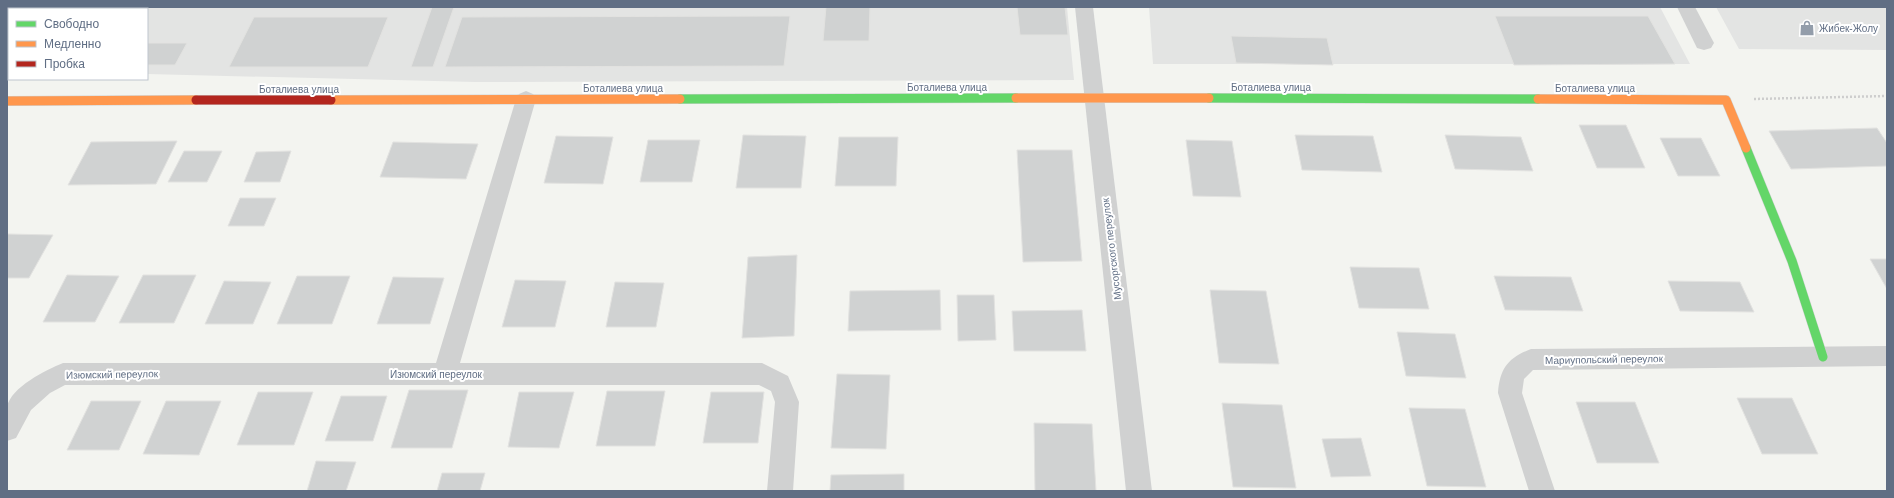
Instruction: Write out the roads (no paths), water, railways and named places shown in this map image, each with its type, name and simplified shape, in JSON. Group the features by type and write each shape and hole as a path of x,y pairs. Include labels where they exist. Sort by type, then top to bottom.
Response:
{"street":[{"name":"Мусоргского переулок","path":"1084,7 1139,491"},
{"path":"1686,7 1704,43"},
{"name":"Боталиева улица","path":"7,101 1094,98 1726,100 1792,261 1823,357"},
{"path":"445,374 526,99"},
{"name":"Мариупольский переулок","path":"1542,491 1510,393 1511,380 1518,366 1531,360 1887,356"},
{"name":"Изюмский переулок","path":"7,430 22,402 42,385 63,374 762,374 780,384 787,402 780,491"}],"place":[{"name":"Жибек-Жолу","path":"1807,28"}]}
